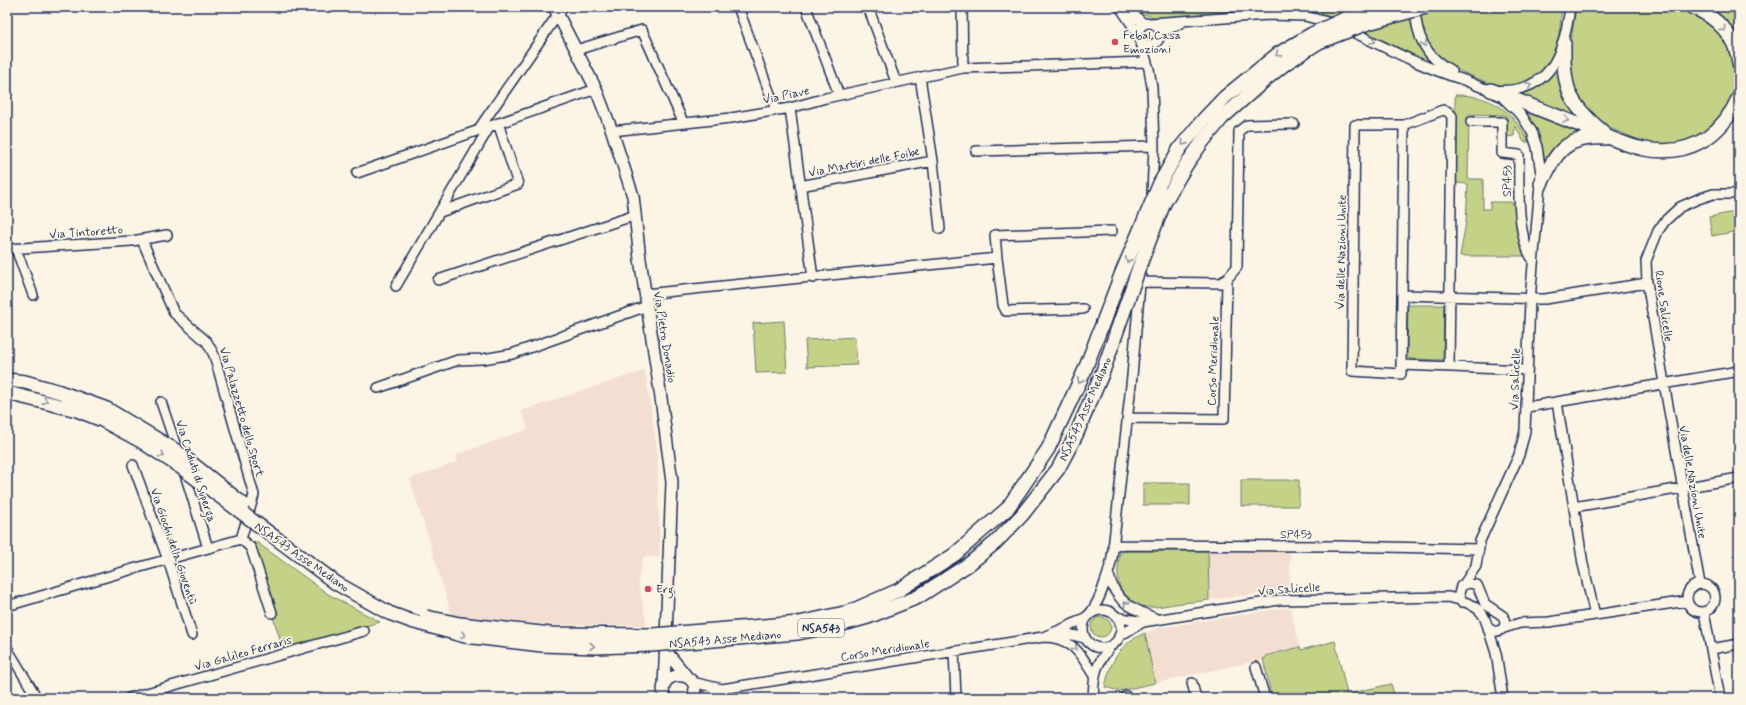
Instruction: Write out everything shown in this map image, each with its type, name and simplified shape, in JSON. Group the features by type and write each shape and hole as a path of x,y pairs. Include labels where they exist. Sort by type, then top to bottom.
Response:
{"highway":[{"path":"1386,11 1426,7"},
{"path":"1692,7 1706,13 1721,25 1733,44 1739,63"},
{"name":"NSA543 Asse Mediano","path":"7,380 25,382 60,392 107,409 175,450 337,579 404,612 460,624 551,634 653,634 799,623 849,612 899,590 954,555 1007,509 1048,449 1084,372 1121,275 1160,183 1180,148 1204,119 1225,97 1278,54 1312,34 1349,17 1386,11"},
{"name":"NSA543 Asse Mediano","path":"7,393 77,410 102,420 141,441 182,468 336,583 389,613 417,623 465,636 542,645 596,647 651,645 798,633 842,624 918,597 944,582 996,542 1022,515 1058,469 1076,435 1102,374 1141,262 1164,203 1186,164 1222,118 1242,98 1286,63 1319,42 1386,11"},
{"path":"1564,44 1564,75 1572,99 1577,108 1611,138"},
{"path":"1491,90 1611,138 1643,149 1663,152 1682,150 1699,143 1722,126 1731,114 1739,96"},
{"path":"1541,184 1554,157 1562,149 1582,139 1611,138"}],"main road":[{"name":"Via Pietro Donadio","path":"558,10 596,89 612,131 633,196 636,215 646,306 662,398 672,482 664,694"},
{"path":"665,650 689,679 694,688 693,698"},
{"path":"664,694 666,682 673,676 677,675 689,679"}],"street":[{"path":"738,7 776,110"},
{"path":"806,7 839,95"},
{"path":"868,7 896,82"},
{"path":"962,7 963,68"},
{"path":"1120,7 1139,37 1146,45 1150,45 1158,37 1180,23 1202,19"},
{"path":"1126,7 1147,24 1157,26 1158,37 1146,62"},
{"path":"1269,15 1306,7"},
{"path":"1415,7 1416,23 1420,36 1428,52 1441,65 1469,82"},
{"path":"1157,619 1134,610 1124,603 1111,586 1109,576 1128,418 1140,282 1153,189 1154,146 1152,87 1139,37 1139,28 1147,24 1202,19 1269,15 1305,16 1334,23 1443,73 1491,90 1511,90 1523,88 1533,83 1544,76 1552,67 1564,44 1570,7"},
{"path":"478,130 558,10"},
{"path":"576,50 642,30 683,122"},
{"name":"Via Piave","path":"612,131 683,122 731,118 790,108 839,95 963,68 1146,62"},
{"path":"920,77 933,161 940,229"},
{"path":"357,173 596,89"},
{"name":"Via Salicelle","path":"1491,90 1515,108 1532,132 1539,160 1541,184 1530,300 1525,431 1519,455 1480,541 1476,566 1479,588 1486,604 1501,613"},
{"path":"790,108 813,278"},
{"name":"Via delle Nazioni Unite","path":"1401,365 1401,374 1352,371 1355,125 1404,125 1443,110 1449,112 1452,116 1449,367"},
{"name":"SP453","path":"1471,122 1502,122 1502,153 1519,155 1519,204 1528,254 1533,260"},
{"path":"440,212 518,184 494,124"},
{"path":"396,286 494,124"},
{"name":"Corso Meridionale","path":"1128,418 1224,419 1227,279 1237,266 1239,131 1247,125 1294,124"},
{"path":"1404,125 1401,365 1527,370"},
{"path":"976,151 1154,146"},
{"name":"Via Martiri delle Foibe","path":"800,186 933,161"},
{"name":"Rione Salicelle","path":"1664,383 1647,283 1646,261 1658,231 1665,221 1680,207 1714,194 1739,194"},
{"path":"438,280 636,215"},
{"path":"1084,309 1006,311 1003,305 995,235 1112,231"},
{"name":"Via Tintoretto","path":"11,249 142,240 167,235"},
{"name":"Via Palazzetto dello Sport","path":"142,240 174,313 208,342 214,355 254,495 241,539"},
{"path":"11,249 33,295"},
{"path":"645,294 998,258"},
{"path":"1140,282 1220,283 1227,279"},
{"path":"1402,295 1513,297 1530,300 1544,300 1647,283"},
{"path":"378,388 458,360 483,359 512,354 646,306"},
{"path":"1527,406 1739,371"},
{"name":"Via delle Nazioni Unite","path":"1664,383 1700,584"},
{"name":"Via Caduti di Superga","path":"162,402 208,548"},
{"path":"1557,402 1574,507 1595,615"},
{"name":"Via Giochi della Gioventù","path":"133,465 168,560 192,635"},
{"path":"1574,507 1739,478"},
{"path":"7,606 241,539 252,548 272,613"},
{"name":"SP453","path":"1113,545 1329,546 1479,549"},
{"name":"Via Salicelle","path":"1439,597 1462,586 1476,566"},
{"path":"1109,576 1084,622 1082,629 1085,638 1091,645 1097,648 1110,646"},
{"path":"1462,602 1459,594 1462,586 1474,584 1479,588"},
{"path":"1700,584 1709,586 1715,594 1714,603 1704,612 1695,611 1687,601 1689,592 1692,588 1700,584"},
{"name":"Via Salicelle","path":"1143,622 1279,600 1439,597 1456,599 1474,607 1481,612 1496,653"},
{"path":"1488,628 1494,631 1520,623 1549,622 1687,601"},
{"path":"1047,635 1062,630 1096,611 1102,610 1107,611 1116,617 1143,622"},
{"path":"1704,612 1720,698"},
{"path":"1501,613 1520,623"},
{"path":"1501,613 1504,618 1503,629 1496,645 1496,653 1502,698"},
{"path":"1093,698 1094,676 1098,661 1110,646 1117,641 1119,636 1120,626 1116,617"},
{"path":"1119,636 1143,622"},
{"name":"Via Galileo Ferraris","path":"129,698 364,631"},
{"path":"1047,635 1068,634 1085,638"},
{"path":"1047,635 1069,644 1081,653 1094,676"},
{"name":"Corso Meridionale","path":"722,689 954,652 1047,635"},
{"path":"1711,649 1739,644"},
{"path":"7,648 37,698"},
{"path":"954,652 956,698"},
{"path":"1256,667 1265,698"},
{"path":"689,679 722,689"},
{"path":"1192,683 1196,698"},
{"path":"701,698 722,689"}],"shaded area":[{"path":"645,370 657,449 660,557 643,557 638,580 647,625 553,625 459,617 451,613 410,479 457,462 456,455 528,429 521,411"},
{"path":"1208,551 1290,551 1290,590 1209,600"},
{"path":"1290,607 1300,647 1265,656 1265,659 1155,683 1145,633 1158,628"}],"green space":[{"path":"1131,7 1288,7 1162,18 1146,15"},
{"path":"1318,7 1411,7 1414,31 1421,44 1435,63 1434,66 1331,17 1309,10"},
{"path":"1421,7 1562,7 1558,41 1549,65 1535,79 1519,85 1497,85 1473,77 1449,66 1433,52 1422,30"},
{"path":"1576,7 1683,7 1693,9 1722,32 1736,63 1735,89 1726,113 1701,136 1676,144 1659,145 1642,141 1607,127 1581,108 1567,68"},
{"path":"1704,7 1739,7 1739,48"},
{"path":"1558,65 1578,117 1521,95 1521,93 1527,92 1542,83 1551,75"},
{"path":"1455,95 1480,98 1500,106 1515,121 1529,142 1524,142 1515,126 1514,136 1507,137 1507,118 1505,115 1469,114 1468,179 1483,179 1483,209 1490,209 1490,202 1511,202 1515,205 1524,256 1460,256 1466,222 1468,184 1457,183 1455,179"},
{"path":"1522,109 1584,133 1556,147 1545,160 1537,131"},
{"path":"1739,211 1739,231 1712,236 1709,217"},
{"path":"1408,305 1444,305 1443,360 1410,359 1407,357"},
{"path":"784,321 787,372 756,373 753,323"},
{"path":"855,337 857,365 807,367 805,340"},
{"path":"1241,480 1299,480 1299,506 1241,506"},
{"path":"1143,483 1190,483 1190,505 1143,505"},
{"path":"255,541 328,594 380,622 283,649 273,617 278,614 254,544"},
{"path":"1208,551 1209,600 1155,607 1143,606 1132,601 1120,588 1118,571 1120,552"},
{"path":"1101,617 1108,620 1111,627 1108,634 1101,637 1094,634 1091,627 1094,620"},
{"path":"1145,633 1155,683 1119,691 1105,687 1113,661 1122,648"},
{"path":"1335,641 1347,694 1391,684 1394,694 1443,693 1444,698 1272,698 1263,659 1265,659 1265,656 1300,647 1301,650"}],"place":[{"name":"Febal Casa Emozioni","path":"1115,42"},
{"name":"Erg","path":"648,589"}]}
